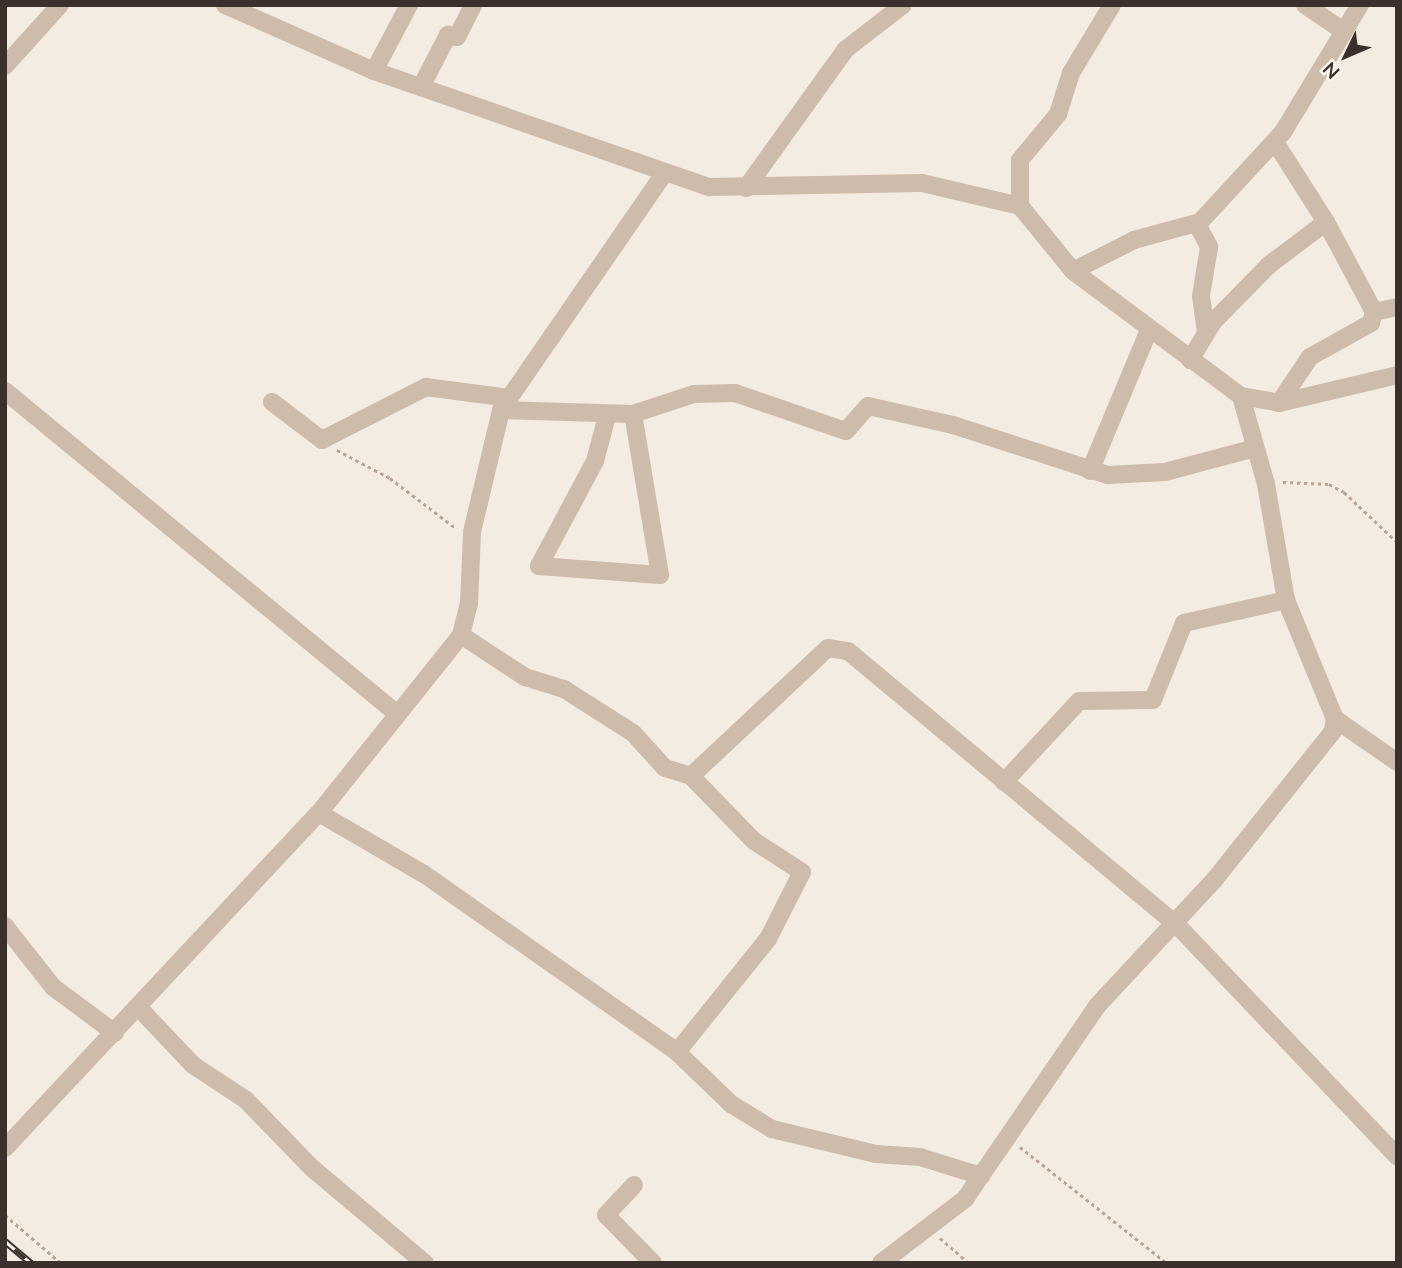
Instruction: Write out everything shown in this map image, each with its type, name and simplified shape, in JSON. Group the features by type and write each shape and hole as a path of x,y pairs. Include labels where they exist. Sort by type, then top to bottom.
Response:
{"street":[{"path":"5,65 60,5"},
{"path":"225,5 374,71 663,175 746,188 922,183 1020,206 1073,271 1241,396 1279,403 1397,375"},
{"path":"374,71 409,5"},
{"path":"421,87 448,35 457,37 473,5"},
{"path":"1020,206 1020,160 1058,114 1071,73 1112,5"},
{"path":"1305,5 1342,30"},
{"path":"1073,271 1134,240 1197,224 1275,142 1342,30 1360,5"},
{"path":"746,188 784,127 845,50 893,7"},
{"path":"1275,142 1326,222 1374,312 1371,323 1310,357 1279,403"},
{"path":"5,1148 318,813 396,712 461,635 469,604 471,539 505,404 663,175"},
{"path":"1190,360 1206,331 1269,265 1326,222"},
{"path":"1197,224 1209,247 1201,296 1206,331"},
{"path":"1374,312 1397,307"},
{"path":"1090,471 1149,330"},
{"path":"272,402 321,440 426,387 505,404 607,416 633,414 694,394 735,393 846,431 868,406 953,425 1090,471 1165,472 1255,448"},
{"path":"5,391 396,712"},
{"path":"881,1263 925,1224 965,1199 1009,1139 1097,1006 1174,923 1333,731 1335,719 1286,600 1266,484 1241,396"},
{"path":"607,416 595,461 539,566 660,575 633,414"},
{"path":"1004,782 1079,701 1153,699 1184,623 1286,600"},
{"path":"461,635 525,677 564,689 633,733 665,768 691,776 754,841 802,872 768,939 677,1052"},
{"path":"691,776 828,648 848,651 1174,923 1393,1145"},
{"path":"1335,719 1397,762"},
{"path":"318,813 424,874 677,1052 731,1104 772,1129 863,1152 920,1157 981,1176"},
{"path":"5,926 53,987 115,1033"},
{"path":"138,1007 193,1065 246,1100 312,1167 425,1263"},
{"path":"634,1185 606,1215 633,1256 653,1263"}],"path":[{"path":"321,440 390,478 471,539"},
{"path":"1266,484 1329,484 1397,542"},
{"path":"1009,1139 1167,1263"},
{"path":"5,1214 61,1263"},
{"path":"925,1224 969,1263"}],"railway":[{"path":"5,1241 31,1263"}]}
